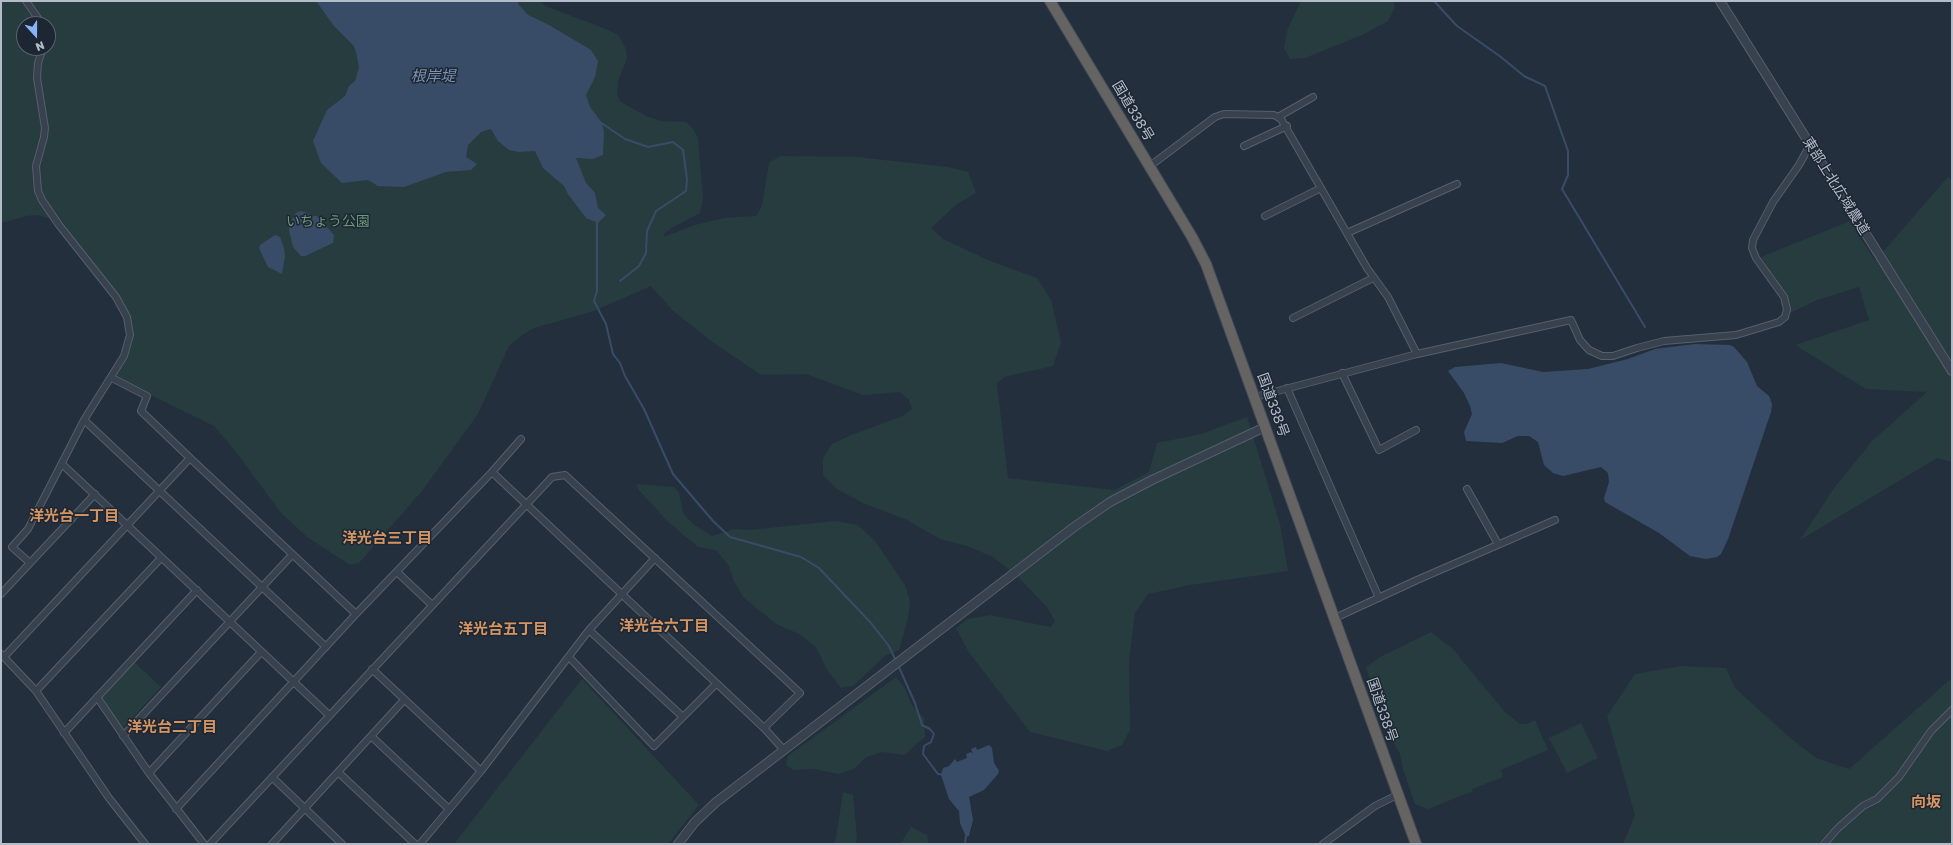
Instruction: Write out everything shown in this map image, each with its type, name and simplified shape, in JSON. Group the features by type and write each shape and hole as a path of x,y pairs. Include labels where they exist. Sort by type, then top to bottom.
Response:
{"highway":[{"name":"国道338号","path":"1050,1 1150,166 1192,237 1206,264 1416,844"}],"street":[{"path":"26,1 36,16"},
{"name":"東部上北広域農道","path":"1720,1 1952,371"},
{"path":"30,563 12,547 28,529 84,420 112,378 124,356 130,335 125,312 116,297 54,219 38,191 36,166 44,138 37,78 38,63 40,56"},
{"path":"1278,117 1313,97"},
{"path":"1150,166 1215,117 1224,114 1274,115 1278,117 1287,126 1373,278 1388,297 1417,354"},
{"path":"1244,146 1287,126"},
{"path":"1255,397 1417,354 1571,320 1580,340 1589,350 1602,356 1613,356 1664,341 1736,335 1779,322 1785,317 1787,309 1784,297 1756,258 1752,248 1753,240 1773,202 1795,171 1810,145"},
{"path":"1347,233 1457,184"},
{"path":"1265,216 1321,188"},
{"path":"1293,318 1373,278"},
{"path":"1342,373 1379,450 1416,430"},
{"path":"112,378 147,396 141,411 356,614"},
{"path":"1287,388 1379,598"},
{"path":"84,420 326,647"},
{"path":"678,844 695,822 715,803 783,749 1110,502 1159,476 1246,434 1265,427"},
{"path":"176,809 356,614 492,472 521,439"},
{"path":"144,844 109,798 36,690 2,655 190,458"},
{"path":"62,464 261,652 329,714"},
{"path":"492,472 764,728 783,749"},
{"path":"210,844 329,714 552,477 565,475 800,693 764,728"},
{"path":"1467,489 1498,544"},
{"path":"1,594 95,494"},
{"path":"1335,618 1498,544 1555,520"},
{"path":"123,736 292,555"},
{"path":"36,690 161,558"},
{"path":"420,844 481,771 589,630 655,558"},
{"path":"396,572 432,605"},
{"path":"64,733 197,590"},
{"path":"589,630 683,717"},
{"path":"149,773 261,652"},
{"path":"569,657 654,746 716,684"},
{"path":"372,669 481,771"},
{"path":"97,697 149,773 204,844"},
{"path":"273,844 404,700"},
{"path":"1824,844 1837,829 1863,806 1877,799 1899,777 1931,731 1952,710"},
{"path":"371,736 449,809"},
{"path":"338,772 415,844"},
{"path":"272,777 342,844"},
{"path":"1322,844 1375,806 1397,795"}],"green space":[{"name":"いちょう公園","path":"1,1 541,1 545,6 606,29 619,36 626,49 627,59 618,81 617,95 621,102 648,117 662,121 686,122 693,129 698,138 703,198 700,213 673,227 665,233 663,237 695,225 725,218 756,216 762,206 769,163 780,156 856,157 948,167 968,172 976,193 957,204 931,228 943,239 990,261 1037,278 1051,300 1061,342 1053,366 1004,377 997,384 1008,478 1114,490 1149,472 1157,443 1201,434 1247,417 1280,524 1288,571 1190,585 1148,594 1135,613 1129,661 1130,730 1122,745 1107,751 1030,732 968,651 956,628 968,619 990,615 1051,627 1055,621 1047,607 1016,575 993,557 967,546 940,539 907,520 863,503 837,489 823,475 823,458 832,444 851,435 903,416 912,409 909,400 900,392 863,395 806,374 761,375 711,341 672,310 651,286 594,311 534,328 509,346 478,414 422,491 359,563 350,565 307,537 281,513 236,452 214,426 116,378 116,375 128,354 133,334 132,323 123,302 61,222 38,215 26,216 1,223"},
{"path":"1301,1 1393,1 1395,7 1388,21 1362,35 1305,58 1290,59 1284,48 1288,28"},
{"path":"1948,177 1952,180 1952,462 1937,458 1800,540 1834,488 1873,440 1927,392 1866,389 1795,345 1869,320 1859,287 1817,300 1788,314 1768,268 1761,257 1850,221 1875,261"},
{"path":"636,484 674,487 679,492 683,513 694,525 712,536 734,529 749,530 836,521 858,525 875,541 905,585 910,601 908,618 899,650 885,656 853,686 841,688 826,668 816,647 799,634 776,624 743,597 733,579 729,566 716,550 698,547 668,522 639,490"},
{"path":"1431,632 1453,649 1505,712 1520,724 1527,724 1535,720 1548,750 1501,770 1503,777 1428,809 1415,804 1403,769 1400,754 1385,727 1366,667 1380,657"},
{"path":"134,662 161,687 125,726 121,728 102,698"},
{"path":"1681,666 1726,668 1735,688 1789,737 1816,758 1849,769 1952,678 1952,844 1623,844 1635,815 1607,716 1635,674"},
{"path":"896,677 905,688 912,705 924,718 925,737 904,755 882,752 866,757 854,769 838,774 815,769 793,770 786,765 788,756"},
{"path":"582,679 699,805 668,844 454,844"},
{"path":"1581,723 1598,758 1567,773 1549,738"},
{"path":"843,792 853,795 857,838 855,844 835,844"},
{"path":"911,827 927,835 929,844 900,844"}],"water":[{"name":"根岸堤","path":"316,1 519,1 518,4 528,15 549,25 591,50 598,61 595,77 586,95 590,107 602,123 604,132 603,155 593,159 576,158 586,183 595,193 598,208 606,215 598,223 586,218 568,194 564,186 543,168 535,151 519,152 509,150 498,141 491,129 481,132 468,145 466,157 477,164 471,170 446,172 404,187 378,186 368,180 342,183 321,163 313,141 327,110 345,96 349,86 355,81 359,68 354,46 334,26"},
{"path":"300,211 311,216 317,216 334,235 333,243 305,256 301,256 293,247 289,231 289,224 296,213"},
{"path":"275,235 280,237 284,248 285,256 282,274 268,267 259,248 260,245"},
{"path":"1695,344 1730,345 1734,347 1747,362 1757,386 1769,396 1772,404 1771,412 1728,539 1721,554 1717,557 1706,559 1690,556 1659,533 1605,502 1604,498 1609,482 1608,473 1601,467 1563,476 1553,473 1544,465 1538,442 1529,436 1518,436 1502,443 1466,441 1464,432 1472,414 1464,393 1448,371 1455,367 1501,363 1543,372 1588,369 1628,359 1655,349"},
{"path":"989,745 992,748 994,763 999,771 984,790 969,797 973,820 969,836 966,837 960,823 959,811 949,799 941,775 943,768 949,766 955,759 957,762 967,758 966,754 971,752 973,754 971,749 976,747 977,750"}],"waterway":[{"path":"1434,1 1457,26 1501,57 1524,76 1545,86 1568,151 1568,175 1562,189 1645,327"},
{"path":"600,122 625,139 648,147 673,142 683,150 687,179 686,191 656,211 647,231 646,253 639,266 620,281"},
{"path":"597,221 597,291 594,301 606,324 613,354 620,363 625,376 644,409 673,474 713,521 730,537 801,557 819,568 871,623 889,646 896,661"},
{"path":"898,665 915,703 922,725 930,729 934,734 931,742 924,746 923,754 938,774 944,775"},
{"path":"965,844 966,836"}],"district":[{"name":"洋光台一丁目","path":"74,516"},
{"name":"洋光台三丁目","path":"387,538"},
{"name":"洋光台六丁目","path":"664,626"},
{"name":"洋光台五丁目","path":"503,629"},
{"name":"洋光台二丁目","path":"172,727"},
{"name":"向坂","path":"1926,802"}]}
